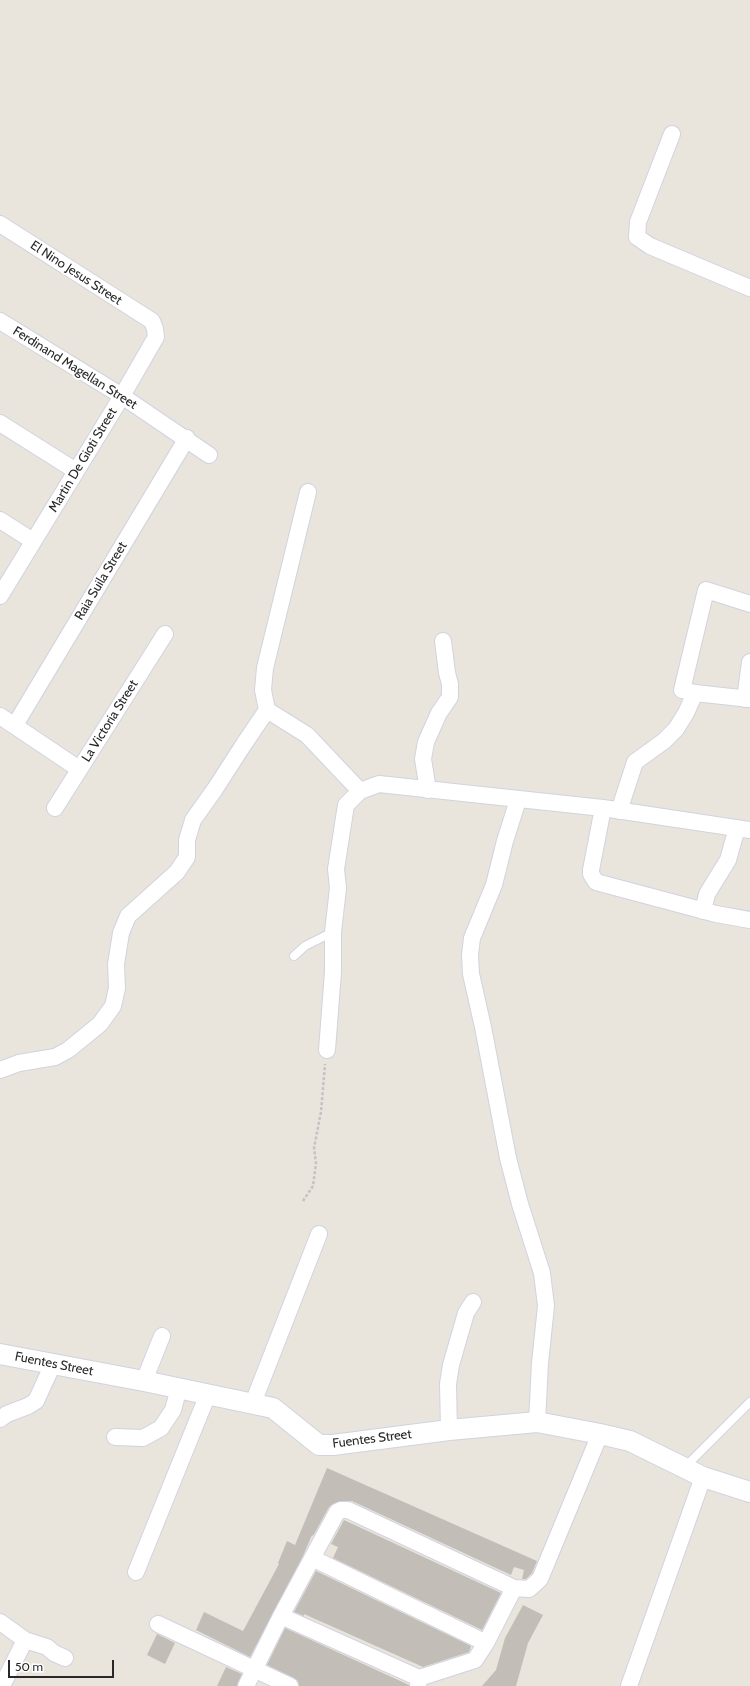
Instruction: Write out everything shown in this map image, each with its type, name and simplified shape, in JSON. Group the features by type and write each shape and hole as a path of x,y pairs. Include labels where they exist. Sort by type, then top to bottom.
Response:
{"street":[{"path":"672,134 638,222 637,237 650,246 750,288"},
{"name":"El Nino Jesus Street","path":"0,224 152,321"},
{"name":"Ferdinand Magellan Street","path":"0,321 122,396 187,438 209,455"},
{"name":"Martin De Gioti Street","path":"0,596 122,396 156,337 152,321"},
{"path":"0,423 76,471"},
{"name":"Raia Suila Street","path":"15,725 187,438"},
{"path":"0,1070 19,1063 55,1057 68,1050 100,1024 113,1006 117,988 116,964 121,933 128,916 177,872 187,857 188,840 193,820 267,710 263,690 265,668 308,492"},
{"path":"0,520 33,541"},
{"path":"750,604 706,590 682,690 695,693 748,699 750,662"},
{"name":"La Victoria Street","path":"55,808 165,634"},
{"path":"428,790 423,759 426,742 439,713 450,697 450,684 443,641"},
{"path":"619,810 635,762 664,741 676,729 686,713 695,693"},
{"path":"267,710 307,735 360,792"},
{"path":"0,716 79,769"},
{"path":"326,1050 333,972 333,932 338,888 336,869 346,805 360,792 379,784 603,808 743,829 728,860 707,894 704,911"},
{"path":"518,800 505,841 494,885 472,938 470,956 471,974 483,1027 508,1158 542,1273 546,1306 540,1363 537,1422"},
{"path":"603,808 591,870 591,874 596,882 704,911 750,920"},
{"path":"253,1403 319,1234"},
{"path":"449,1430 448,1384 451,1365 466,1313 473,1302"},
{"path":"144,1381 162,1336"},
{"name":"Fuentes Street","path":"0,1354 144,1381 273,1408 319,1445 333,1445 449,1430 537,1422 630,1441 703,1477 750,1492"},
{"path":"0,1419 7,1414 36,1401 54,1364"},
{"path":"115,1437 142,1438 161,1428 173,1410 179,1388"},
{"path":"136,1572 208,1394"},
{"path":"246,1686 281,1616 337,1512 348,1510 514,1588 529,1589 540,1579 600,1434"},
{"path":"630,1686 703,1477"},
{"path":"312,1558 486,1643"},
{"path":"281,1616 418,1682 475,1660 486,1643 514,1588"},
{"path":"0,1622 24,1640 47,1647 54,1653 65,1658"},
{"path":"158,1624 290,1686"},
{"path":"2,1686 24,1640"}],"lane":[{"path":"294,956 305,946 333,932"},
{"path":"684,1468 750,1402"}],"path":[{"path":"303,1201 313,1186 316,1163 314,1148 321,1112 326,1050"}],"building":[{"path":"327,1468 537,1561 532,1573 526,1579 522,1579 524,1570 514,1567 511,1575 352,1501 341,1501 329,1507 313,1536 312,1535 302,1558 250,1657 196,1630 204,1612 243,1631 279,1564 278,1563 287,1541 295,1545"},
{"path":"344,1520 501,1593 482,1630 333,1558 338,1547 331,1544"},
{"path":"316,1571 471,1646 469,1652 423,1667 304,1614 304,1616 294,1612"},
{"path":"523,1605 543,1615 528,1643 516,1686 482,1686 496,1670 505,1638"},
{"path":"285,1628 409,1686 299,1686 298,1681 294,1678 267,1665"},
{"path":"157,1634 175,1643 165,1664 147,1655"},
{"path":"226,1667 242,1674 237,1686 217,1686"}]}
